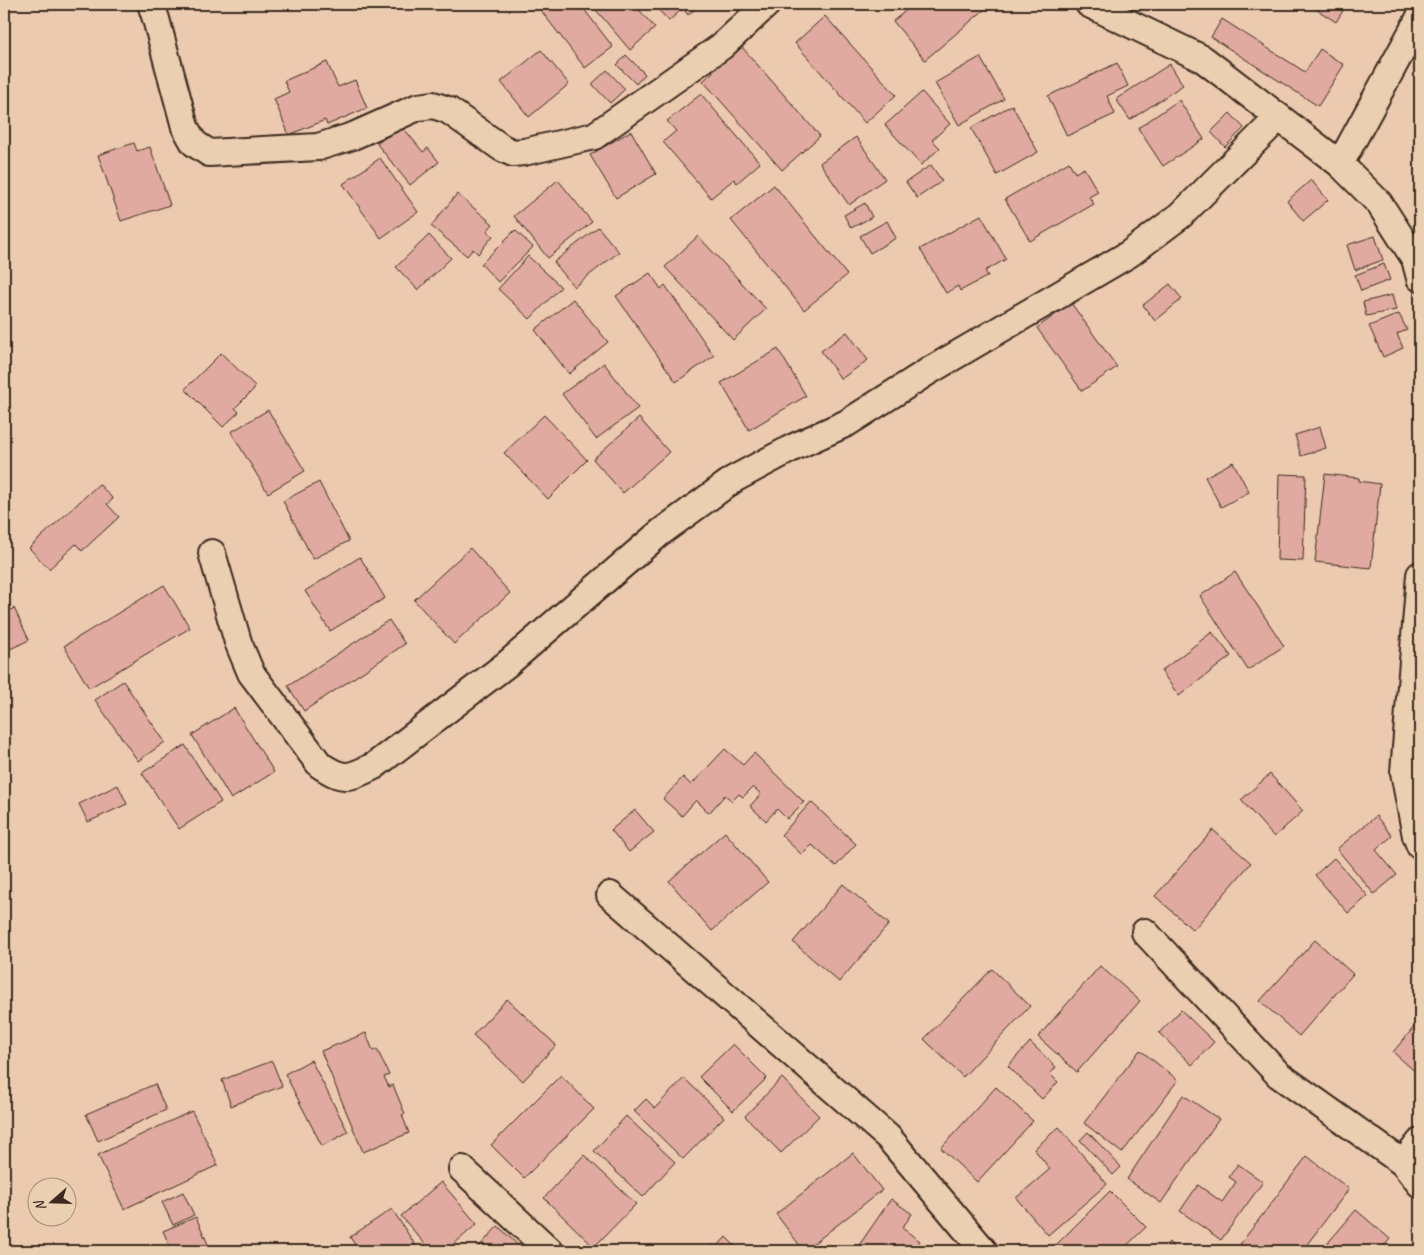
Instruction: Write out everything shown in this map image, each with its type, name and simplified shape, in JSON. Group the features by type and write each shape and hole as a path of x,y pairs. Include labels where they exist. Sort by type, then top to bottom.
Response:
{"street":[{"path":"150,4 156,19 185,127 194,143 208,153 318,146 353,136 418,107 433,105 448,110 502,148 513,153 594,136 722,46 767,4"},
{"path":"1089,4 1203,59 1340,164 1379,204 1415,259 1420,278"},
{"path":"1340,164 1420,17"},
{"path":"212,553 238,642 251,673 320,765 334,774 351,777 374,766 499,670 661,532 734,479 794,447 847,423 929,371 1129,254 1181,216 1279,117"},
{"path":"1420,575 1404,772 1416,836 1420,846"},
{"path":"610,895 888,1137 980,1250"},
{"path":"1145,932 1279,1075 1403,1163 1420,1184"},
{"path":"1403,1163 1420,1142"},
{"path":"462,1169 550,1251"}],"building":[{"path":"536,4 580,4 613,47 585,68"},
{"path":"591,4 634,4 655,28 630,50"},
{"path":"653,4 701,4 688,15 683,8 669,21"},
{"path":"914,4 991,4 925,60 893,21"},
{"path":"1308,4 1347,4 1336,22"},
{"path":"825,16 896,95 865,123 795,43"},
{"path":"1222,19 1305,72 1320,49 1344,65 1318,106 1211,37"},
{"path":"741,46 820,136 782,170 703,81 713,72 710,69"},
{"path":"541,50 569,84 529,117 501,82"},
{"path":"626,55 645,74 636,84 617,65"},
{"path":"980,57 1004,99 959,125 935,83"},
{"path":"327,62 338,87 355,80 367,108 327,125 325,120 289,135 274,99 289,92 284,81"},
{"path":"1117,63 1128,86 1107,96 1115,114 1067,136 1048,96"},
{"path":"1170,64 1183,85 1130,120 1116,99"},
{"path":"607,70 625,89 610,103 592,84"},
{"path":"922,92 950,124 932,140 940,148 921,165 885,125"},
{"path":"701,94 760,163 737,183 734,179 711,198 663,142 676,131 667,121"},
{"path":"1179,100 1204,139 1163,166 1138,128"},
{"path":"1012,105 1038,152 997,175 971,128"},
{"path":"1230,113 1244,128 1225,147 1211,132"},
{"path":"401,125 423,152 428,148 439,162 410,185 377,144"},
{"path":"631,131 656,174 616,198 590,155"},
{"path":"856,137 885,179 849,205 820,163"},
{"path":"134,143 137,151 150,147 170,205 121,221 98,155"},
{"path":"380,158 418,212 381,238 343,184"},
{"path":"1069,162 1075,173 1084,168 1098,192 1089,197 1094,204 1030,241 1005,199"},
{"path":"931,165 942,181 917,198 906,182"},
{"path":"558,180 592,222 548,258 514,216"},
{"path":"1311,180 1328,200 1303,221 1287,201"},
{"path":"774,185 847,275 804,310 731,220"},
{"path":"457,194 493,224 487,231 493,236 478,254 473,249 467,256 431,226"},
{"path":"865,203 872,217 851,228 844,215"},
{"path":"981,215 1006,259 985,271 988,276 960,291 958,286 946,293 920,249"},
{"path":"887,221 896,238 870,253 860,236"},
{"path":"598,227 619,252 574,287 554,262"},
{"path":"515,230 533,247 498,282 481,264"},
{"path":"429,235 451,258 418,290 396,267"},
{"path":"698,236 766,309 733,340 665,267"},
{"path":"1375,236 1383,260 1355,270 1347,245"},
{"path":"528,256 561,287 530,319 498,289"},
{"path":"1384,264 1390,280 1361,291 1355,275"},
{"path":"650,273 661,289 665,285 714,356 676,382 616,296"},
{"path":"1170,284 1182,299 1155,321 1143,305"},
{"path":"1392,295 1396,310 1366,316 1363,302"},
{"path":"573,299 608,342 569,374 535,330"},
{"path":"1071,303 1117,367 1082,391 1037,328"},
{"path":"1399,314 1407,330 1397,334 1403,348 1383,357 1369,326"},
{"path":"847,332 868,360 841,379 821,351"},
{"path":"778,349 806,396 749,430 721,383"},
{"path":"221,353 256,387 235,408 239,412 223,427 185,389"},
{"path":"604,363 638,408 596,439 562,394"},
{"path":"268,410 305,471 268,493 231,432"},
{"path":"544,415 587,460 548,499 504,453"},
{"path":"639,418 669,452 623,493 593,459"},
{"path":"1320,427 1326,448 1301,456 1295,435"},
{"path":"1233,462 1249,492 1221,507 1205,477"},
{"path":"1279,474 1306,475 1303,561 1277,560"},
{"path":"1325,474 1359,478 1359,481 1380,484 1371,568 1315,562"},
{"path":"319,482 349,541 313,559 283,501"},
{"path":"99,484 113,499 107,504 119,517 82,551 76,544 49,569 29,548"},
{"path":"470,548 510,593 454,644 414,600"},
{"path":"360,557 385,598 330,631 305,591"},
{"path":"1235,572 1284,646 1248,670 1200,596"},
{"path":"164,585 190,628 89,688 64,646"},
{"path":"14,608 29,640 4,652 4,614"},
{"path":"389,620 405,644 304,711 288,686"},
{"path":"1212,632 1231,656 1179,696 1161,671"},
{"path":"123,681 165,742 138,761 95,700"},
{"path":"234,708 274,772 231,799 192,735"},
{"path":"185,745 221,802 179,829 142,773"},
{"path":"725,749 743,765 754,753 804,802 787,819 777,809 766,821 750,806 761,794 753,787 743,797 739,794 732,801 725,795 709,813 696,800 682,816 663,799 683,777 691,785"},
{"path":"1270,774 1303,811 1274,837 1241,800"},
{"path":"118,785 127,804 88,822 79,804"},
{"path":"811,802 856,844 836,866 812,845 802,855 781,835"},
{"path":"635,810 654,832 629,852 611,830"},
{"path":"1376,816 1392,836 1376,850 1397,875 1374,894 1337,849"},
{"path":"1213,830 1251,863 1193,930 1155,896"},
{"path":"725,832 768,882 712,931 669,881"},
{"path":"1334,858 1368,896 1348,913 1315,875"},
{"path":"843,884 889,924 839,982 793,942"},
{"path":"1420,934 1420,952 1412,940"},
{"path":"1315,940 1353,974 1299,1036 1260,1001"},
{"path":"1100,966 1140,1001 1077,1072 1038,1037"},
{"path":"992,969 1030,1006 963,1077 924,1039"},
{"path":"507,999 556,1045 523,1081 473,1035"},
{"path":"1181,1010 1214,1042 1192,1065 1159,1033"},
{"path":"1420,1020 1420,1076 1393,1052"},
{"path":"366,1033 373,1051 377,1049 389,1075 384,1077 389,1087 393,1085 405,1114 402,1115 409,1133 363,1152 321,1051"},
{"path":"1030,1042 1056,1067 1050,1074 1058,1082 1042,1099 1008,1066"},
{"path":"733,1044 767,1078 733,1111 699,1077"},
{"path":"1140,1050 1178,1080 1122,1153 1084,1123"},
{"path":"311,1060 348,1132 322,1146 285,1074"},
{"path":"272,1061 282,1086 231,1106 222,1080"},
{"path":"561,1075 594,1109 524,1178 491,1145"},
{"path":"684,1078 724,1117 683,1159 634,1111 646,1099 655,1108"},
{"path":"782,1078 819,1116 781,1153 745,1116"},
{"path":"155,1084 166,1110 98,1141 86,1114"},
{"path":"996,1087 1033,1121 977,1182 941,1148"},
{"path":"1183,1095 1219,1119 1161,1203 1127,1179"},
{"path":"192,1111 218,1165 124,1209 98,1155"},
{"path":"626,1116 675,1162 643,1197 594,1151"},
{"path":"1059,1127 1107,1184 1048,1235 1016,1198 1050,1169 1034,1149"},
{"path":"1088,1132 1121,1167 1113,1175 1080,1140"},
{"path":"853,1153 882,1190 804,1251 776,1214"},
{"path":"584,1155 636,1204 594,1247 544,1198"},
{"path":"1307,1156 1349,1189 1302,1251 1235,1251"},
{"path":"1238,1164 1263,1182 1221,1240 1180,1211 1198,1185 1222,1202 1236,1182 1229,1177"},
{"path":"441,1182 477,1224 446,1251 431,1251 401,1216"},
{"path":"1110,1191 1146,1227 1121,1251 1050,1251"},
{"path":"183,1192 194,1215 173,1225 162,1202"},
{"path":"891,1199 912,1214 902,1228 920,1241 913,1251 855,1251"},
{"path":"392,1209 419,1251 359,1251 350,1237"},
{"path":"1356,1210 1390,1239 1380,1251 1321,1251"},
{"path":"196,1217 211,1251 172,1251 163,1231"},
{"path":"498,1226 522,1249 520,1251 475,1251"},
{"path":"726,1237 740,1251 706,1251 712,1245 716,1248"},
{"path":"1169,1242 1177,1251 1160,1251"},
{"path":"1018,1244 1027,1251 1012,1251"}]}
